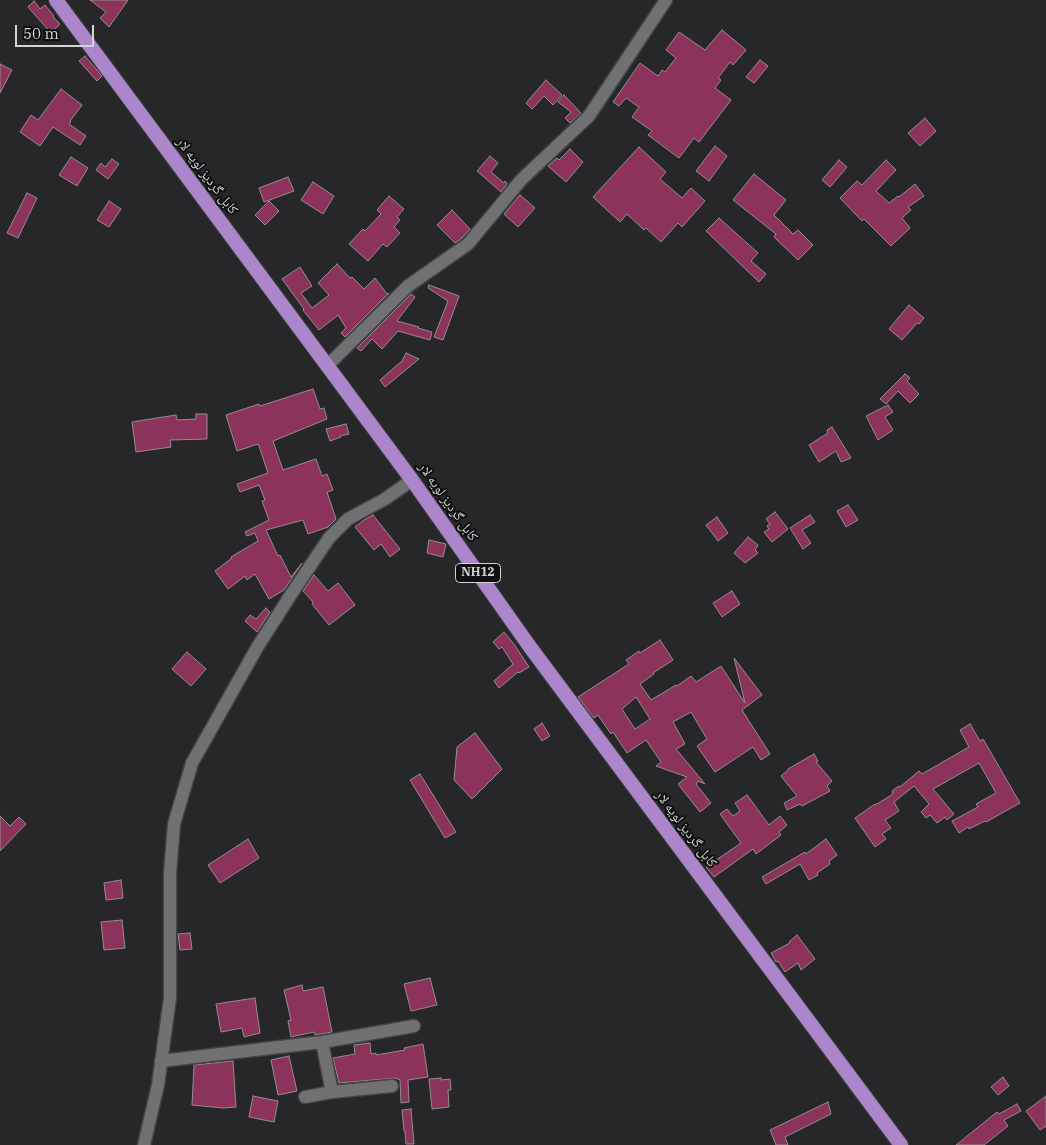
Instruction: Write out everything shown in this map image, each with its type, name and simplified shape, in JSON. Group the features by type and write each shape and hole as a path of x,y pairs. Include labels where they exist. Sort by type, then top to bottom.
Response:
{"highway":[{"name":"کابل گردیز لویه لار","path":"56,0 412,480 536,655 901,1145"}],"street":[{"path":"327,366 408,286 468,244 521,180 589,116 666,0"},
{"path":"144,1145 158,1085 170,998 170,873 174,824 192,763 258,646 329,538 348,519 385,499 412,480"},
{"path":"161,1061 322,1042 414,1026"},
{"path":"322,1042 332,1092"},
{"path":"305,1098 332,1092 392,1086"}],"building":[{"path":"90,0 128,0 109,27 100,18 106,12"},
{"path":"34,1 40,9 45,5 60,24 51,33 28,7"},
{"path":"722,30 746,50 733,65 730,62 718,78 721,80 715,88 731,100 699,142 694,138 679,158 648,135 652,131 632,117 639,107 626,98 619,106 613,102 640,63 658,76 662,70 665,72 676,58 666,50 679,32 705,50"},
{"path":"85,56 102,76 97,81 79,61"},
{"path":"760,60 768,66 754,83 746,77"},
{"path":"0,64 12,70 0,93"},
{"path":"546,80 562,95 553,105 544,96 532,109 526,103"},
{"path":"61,89 82,105 69,124 86,136 80,145 53,127 40,146 20,132 31,115 38,120"},
{"path":"564,95 581,113 570,123 565,118 571,112 558,102"},
{"path":"925,118 936,131 920,146 908,133"},
{"path":"715,146 727,156 709,181 696,171"},
{"path":"639,147 666,172 660,179 682,198 691,188 705,201 682,227 678,223 661,242 646,228 644,230 627,214 620,222 593,197"},
{"path":"570,149 583,162 566,182 548,166 557,158 559,160"},
{"path":"490,156 498,163 491,172 507,184 501,192 477,171"},
{"path":"71,157 88,168 77,186 59,175"},
{"path":"112,159 119,164 108,179 96,170 101,163 105,167"},
{"path":"839,160 847,167 830,187 822,180"},
{"path":"886,160 896,170 876,191 889,203 915,184 924,196 908,207 911,210 902,218 910,228 891,246 864,219 862,221 840,198 857,181 862,185"},
{"path":"754,174 786,200 774,215 793,234 798,230 813,245 798,260 774,237 776,234 733,200"},
{"path":"288,177 294,191 264,202 259,188"},
{"path":"313,182 334,196 323,214 301,200"},
{"path":"27,193 37,198 18,238 7,233"},
{"path":"520,195 535,208 518,227 504,214"},
{"path":"389,196 404,209 397,217 400,220 394,227 400,233 387,247 383,244 368,261 349,244 381,214 377,210"},
{"path":"109,201 121,209 109,227 97,220"},
{"path":"269,201 279,211 265,225 255,215"},
{"path":"452,210 470,229 455,243 437,225"},
{"path":"719,218 758,253 751,261 766,274 759,282 706,231"},
{"path":"337,264 364,289 375,278 387,294 389,293 345,337 341,333 346,328 338,315 319,330 282,279 300,267 312,286 301,293 312,308 329,295 318,283"},
{"path":"429,285 459,296 443,340 434,337 448,301 428,288"},
{"path":"411,294 415,297 397,321 432,332 430,340 398,331 382,349 372,339 361,351 357,348"},
{"path":"909,305 924,318 902,340 889,329"},
{"path":"406,353 419,359 385,387 380,380 402,361"},
{"path":"905,374 910,378 907,381 919,394 910,403 898,391 886,404 880,399"},
{"path":"313,389 320,409 324,408 327,419 273,441 283,470 316,459 322,476 327,474 333,490 327,492 336,519 328,527 308,534 303,520 266,530 278,556 280,555 291,577 302,563 284,590 269,599 255,574 247,580 245,576 228,589 215,571 231,557 258,541 255,533 247,536 245,532 269,520 262,501 265,500 259,485 240,492 237,484 268,473 259,446 258,444 237,451 226,415"},
{"path":"888,405 893,412 885,417 893,430 878,440 866,416"},
{"path":"196,414 207,414 207,439 170,440 171,447 136,452 132,422 176,415 177,420 196,419"},
{"path":"346,424 349,434 330,441 326,429"},
{"path":"832,427 851,458 841,462 836,451 819,462 809,445 828,433 827,430"},
{"path":"848,505 858,520 846,527 837,511"},
{"path":"775,512 788,529 772,542 764,532 769,529 767,526 770,524 766,519"},
{"path":"373,515 400,549 390,557 381,544 374,550 355,527"},
{"path":"810,515 815,522 802,530 811,543 803,549 790,528"},
{"path":"717,517 728,533 718,541 706,525"},
{"path":"748,537 758,545 755,550 758,553 745,563 734,553"},
{"path":"429,540 446,544 443,557 427,553"},
{"path":"314,575 328,591 338,583 355,605 329,625 303,591"},
{"path":"732,591 740,604 722,617 713,603"},
{"path":"266,608 270,612 257,632 245,621 250,615 256,619"},
{"path":"504,632 529,667 518,672 499,688 494,681 513,664 502,647 499,649 493,642"},
{"path":"660,640 673,660 640,684 651,700 691,676 696,682 721,666 745,703 734,658 762,695 742,710 770,754 761,760 753,747 715,772 697,746 707,739 691,712 673,722 685,744 676,749 705,784 698,781 696,784 711,803 700,812 678,784 687,777 656,766 661,762 646,740 627,753 613,732 611,734 598,715 594,718 578,697 629,664 626,660 639,651 640,653","holes":["636,697 650,719 635,729 622,709"]},
{"path":"187,652 206,669 191,686 172,669"},
{"path":"542,723 550,736 542,741 534,729"},
{"path":"970,724 980,741 983,739 1020,803 986,822 969,829 968,827 959,833 952,821 978,807 976,804 996,793 979,763 933,789 954,814 947,820 945,817 937,823 930,815 926,818 921,812 929,804 914,786 894,802 899,811 885,820 891,828 882,834 886,839 875,847 855,818 890,796 893,793 892,791 900,787 919,771 922,774 969,747 960,730"},
{"path":"475,733 502,769 472,799 454,780 457,747"},
{"path":"814,754 818,761 816,762 832,781 827,786 830,791 802,806 800,804 787,810 784,803 797,796 781,776 788,769"},
{"path":"420,774 456,832 445,838 410,780"},
{"path":"747,795 769,825 780,816 787,825 779,832 781,835 756,854 753,849 714,877 706,867 741,843 720,814 727,809 733,816 740,811 735,803"},
{"path":"0,816 10,826 19,817 26,824 0,851"},
{"path":"248,839 259,858 220,883 208,865"},
{"path":"826,839 837,855 829,861 830,864 817,873 818,875 809,880 800,864 766,884 762,877 805,852 806,854"},
{"path":"121,880 123,898 106,900 104,883"},
{"path":"122,920 125,948 104,950 101,922"},
{"path":"190,933 192,949 180,950 178,934"},
{"path":"797,935 815,959 801,970 798,963 785,972 771,953 790,943"},
{"path":"430,978 437,1005 411,1011 404,984"},
{"path":"302,985 303,991 323,987 332,1032 315,1035 314,1032 291,1037 288,1021 291,1020 284,990"},
{"path":"255,998 260,1033 244,1037 242,1028 221,1032 216,1004"},
{"path":"370,1043 371,1054 376,1053 376,1055 405,1050 404,1048 423,1044 428,1077 408,1080 409,1102 401,1103 400,1080 395,1078 339,1083 333,1058 355,1054 354,1045"},
{"path":"289,1056 297,1091 278,1095 271,1060"},
{"path":"233,1061 236,1107 223,1108 192,1105 194,1065"},
{"path":"1003,1077 1009,1086 998,1095 991,1087"},
{"path":"441,1078 441,1080 450,1079 451,1090 448,1090 449,1107 432,1109 429,1079"},
{"path":"253,1096 278,1101 274,1122 249,1117"},
{"path":"1046,1096 1046,1126 1040,1130 1026,1111"},
{"path":"828,1102 831,1114 785,1137 788,1145 776,1145 770,1130"},
{"path":"1017,1104 1021,1111 1004,1120 1008,1126 984,1145 956,1145 997,1112 999,1114"},
{"path":"411,1109 414,1144 406,1144 402,1110"}]}
